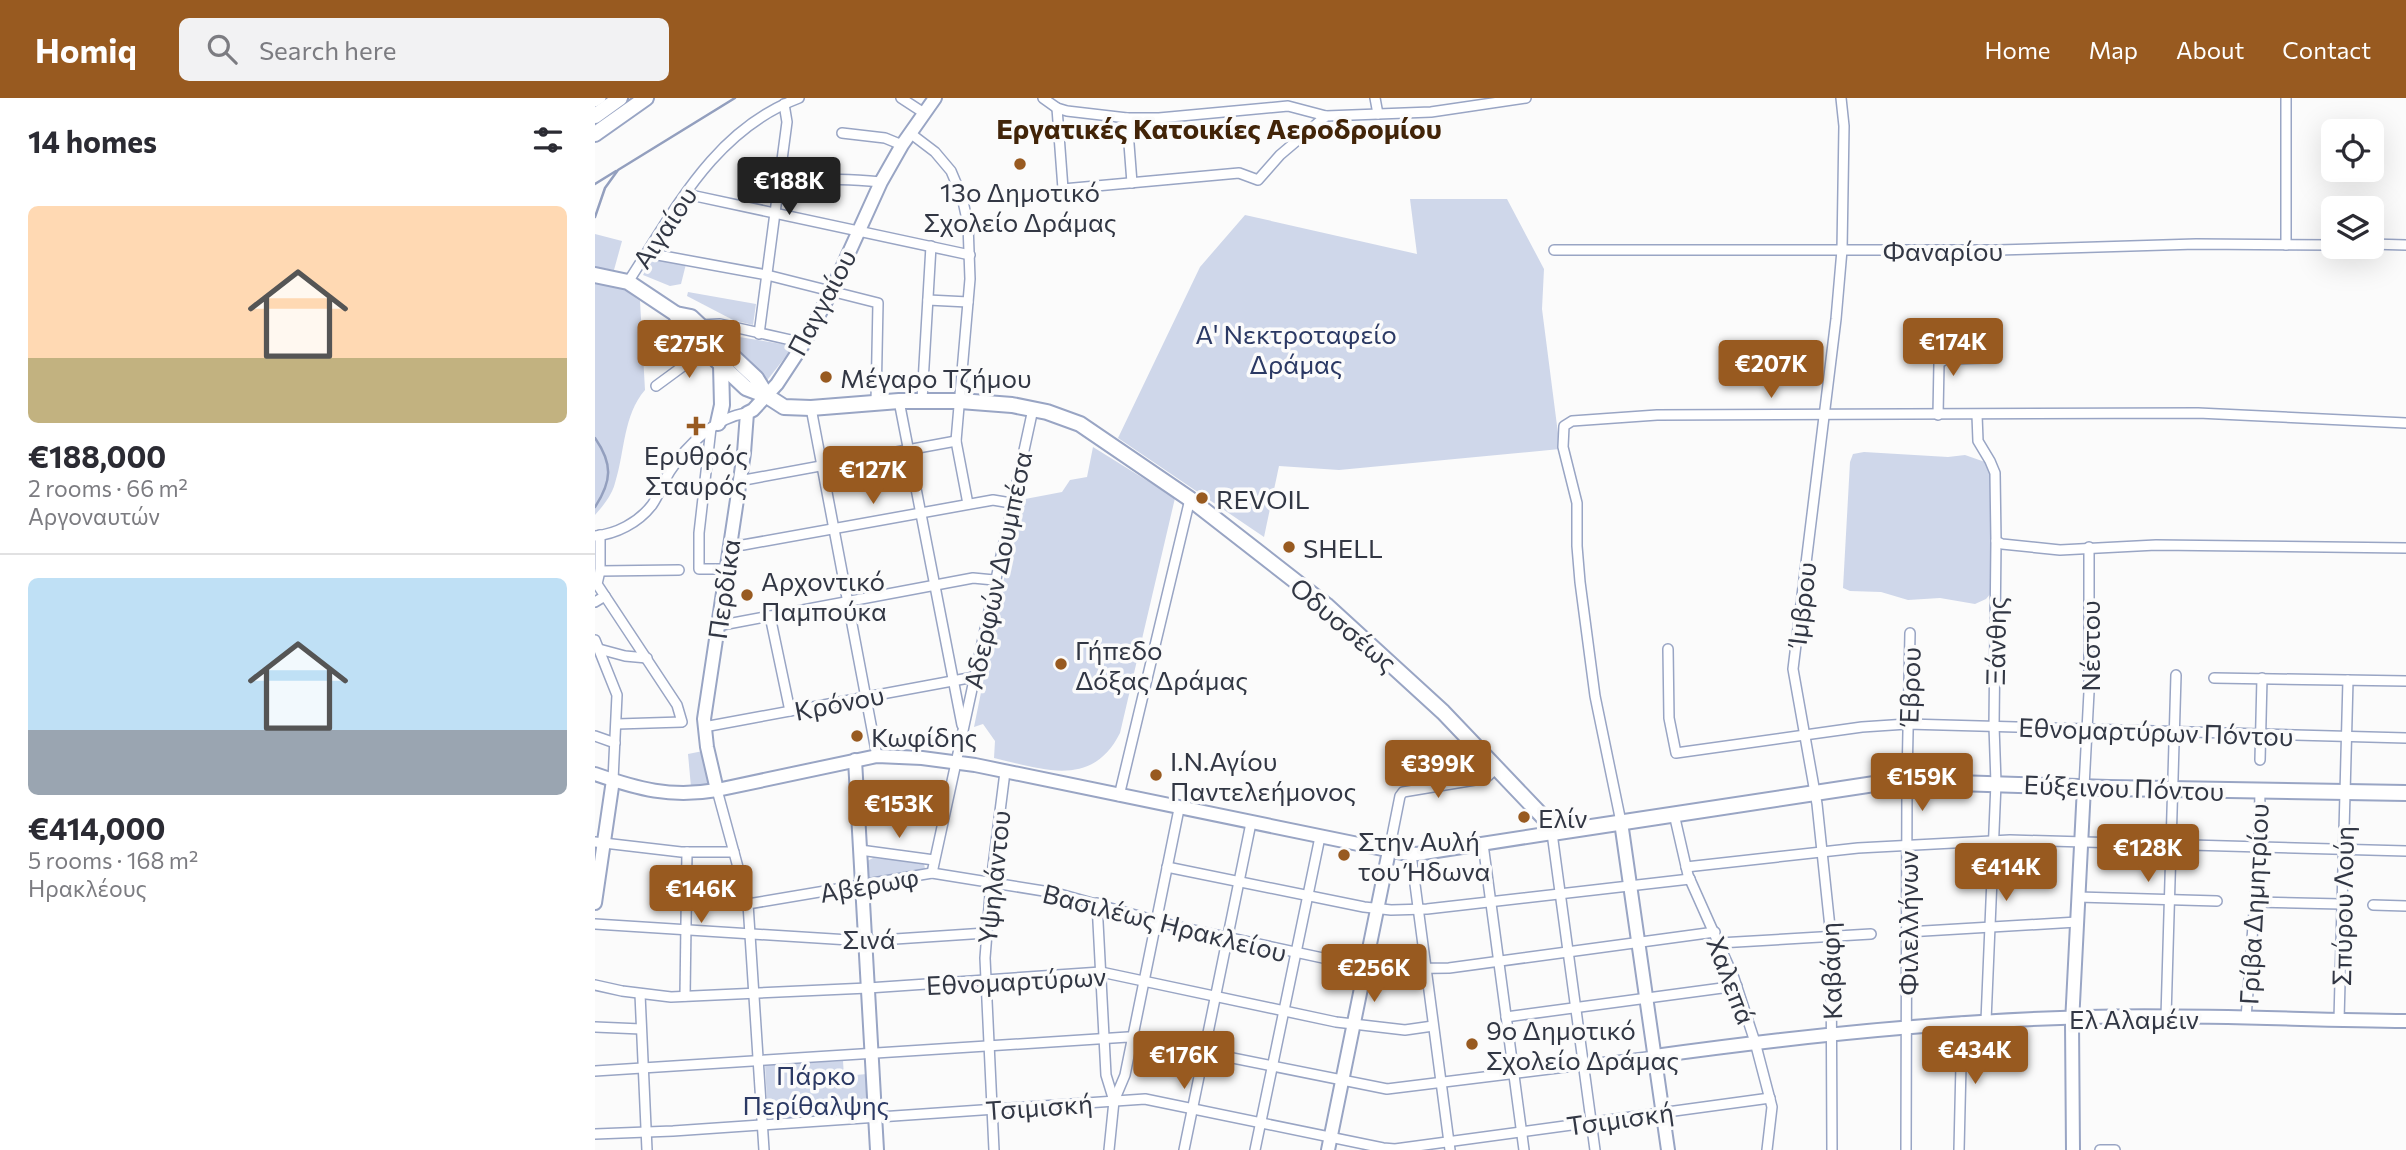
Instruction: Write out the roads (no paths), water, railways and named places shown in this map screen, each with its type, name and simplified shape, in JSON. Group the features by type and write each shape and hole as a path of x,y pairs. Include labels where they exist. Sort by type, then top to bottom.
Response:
{"main road":[{"path":"595,116 620,98"},
{"path":"595,134 646,98"},
{"path":"595,275 628,282 676,314 691,317 756,378 767,396"},
{"name":"Οδυσσέως","path":"676,314 681,327 746,388 767,396 784,407 811,408 922,400 1033,409 1064,417 1110,443 1190,499 1326,605 1412,682 1497,767 1546,820 1552,833"},
{"path":"715,426 722,405 721,365"},
{"name":"Εύξεινου Πόντου","path":"1552,833 1879,782 1907,780 2084,787 2406,793"}],"street":[{"path":"595,102 601,98"},
{"name":"Αιγαίου","path":"628,282 686,194 728,141 761,116 799,98"},
{"path":"901,98 925,113"},
{"name":"Παγγαίου","path":"767,396 804,343 832,290 881,183 902,145 935,98"},
{"path":"1043,98 1057,108 1072,112 1127,118 1159,118 1288,106 1325,116 1378,114 1456,109 1526,98"},
{"path":"1375,98 1378,114"},
{"name":"Ίμβρου","path":"1815,792 1793,669 1842,250 1842,98"},
{"path":"2286,98 2286,244"},
{"path":"759,334 787,122 784,104"},
{"path":"1057,108 1063,189 1240,173 1258,180 1280,155 1325,116"},
{"path":"1127,118 1132,183"},
{"path":"910,133 939,156 954,177 966,211 970,255 968,302 956,441 968,504"},
{"path":"842,134 885,138 902,145"},
{"path":"778,191 827,178 881,183"},
{"path":"686,194 970,255"},
{"name":"Φαναρίου","path":"1554,250 2030,250 2196,244 2321,245"},
{"path":"2384,244 2406,245"},
{"path":"922,400 931,246"},
{"path":"647,253 767,275 879,303 876,402"},
{"path":"928,300 968,302"},
{"path":"700,325 720,324 804,343"},
{"path":"656,386 705,349"},
{"path":"1938,415 1939,363 1946,359 1984,358"},
{"path":"617,724 682,722 677,705 596,581 600,570 598,535 608,535 626,527 650,508 673,467 715,426 729,416 753,410 767,396"},
{"path":"899,401 963,730"},
{"path":"811,408 877,756"},
{"name":"Αδερφών Δουμπέσα","path":"932,873 1033,409"},
{"name":"Περδίκα","path":"716,790 704,727 747,413"},
{"path":"1668,1150 1622,822 1595,696 1578,562 1577,506 1563,447 1564,426 1573,421 1657,415 2198,413 2406,423"},
{"name":"Ξάνθης","path":"1977,415 1978,441 1995,474 1996,541 1996,783 1986,1021"},
{"path":"715,426 699,527 699,569 726,569"},
{"path":"739,481 956,441"},
{"path":"1119,796 1190,499"},
{"path":"729,544 743,545 993,500 1011,503"},
{"path":"1996,541 2005,545 2060,550 2157,545 2406,548"},
{"name":"Νέστου","path":"2084,787 2089,547"},
{"path":"600,570 679,570"},
{"path":"717,626 973,578 995,580"},
{"path":"595,602 605,596"},
{"path":"770,616 790,711"},
{"name":"Έβρου","path":"1907,780 1910,633"},
{"path":"597,645 625,656 647,658"},
{"path":"595,903 598,843 613,780 617,724 617,695 597,645"},
{"name":"Εθνομαρτύρων Πόντου","path":"1668,649 1669,718 1676,753 1907,724 2406,738"},
{"path":"2166,1017 2176,675"},
{"name":"Κρόνου","path":"704,727 974,677"},
{"path":"2214,678 2406,681"},
{"path":"2260,760 2262,678"},
{"name":"Σπύρου Λούη","path":"2339,1020 2348,680"},
{"path":"595,736 615,743"},
{"path":"595,774 637,788 666,793 716,790 877,756 956,762 1411,854 1552,833 1595,1150"},
{"path":"855,760 877,1150"},
{"path":"1328,1150 1400,796 1403,792 1481,779 1497,767"},
{"name":"Υψηλάντου","path":"994,1150 985,979 986,933 1005,772"},
{"name":"Φιλελλήνων","path":"1906,1150 1907,780"},
{"path":"2073,1150 2073,1017 2084,787"},
{"path":"716,790 748,904 764,1150"},
{"name":"Γρίβα Δημητρίου","path":"2246,1018 2259,847 2260,790"},
{"name":"Καβάφη","path":"1815,792 1831,937 1832,1150"},
{"path":"1109,1150 1114,1101 1125,1075 1179,809"},
{"name":"Χαλεπά","path":"1674,814 1690,879 1737,986 1755,1042 1770,1098 1772,1122 1767,1150"},
{"path":"1184,1150 1251,823"},
{"path":"1255,1150 1320,837"},
{"path":"1686,867 1823,852 1994,841 2406,851"},
{"path":"598,843 687,852 734,852"},
{"path":"1483,844 1524,1150"},
{"path":"860,850 935,860"},
{"path":"685,996 687,852"},
{"path":"1411,854 1449,1146"},
{"path":"1167,867 1377,909 1418,910 1690,879"},
{"name":"Αβέρωφ","path":"748,904 932,873 991,881"},
{"name":"Βασιλέως Ηρακλείου","path":"991,881 1056,893 1228,938 1364,969 1426,970 1715,932"},
{"path":"2078,897 2217,901"},
{"path":"2255,902 2341,904"},
{"path":"1097,903 1106,1079 1114,1101"},
{"path":"2373,905 2406,906"},
{"path":"1907,932 2077,922"},
{"name":"Σινά","path":"595,924 865,941 986,933"},
{"path":"1719,943 1871,934"},
{"name":"Εθνομαρτύρων","path":"595,985 640,994 685,996 868,988 1101,972 1353,1024 1405,1030 1433,1026"},
{"path":"1506,1017 1737,986"},
{"path":"640,994 647,1150"},
{"name":"Ελ Αλαμέιν","path":"1654,1056 1832,1033 1962,1022 2073,1017 2406,1021"},
{"path":"1959,1150 1962,1022"},
{"path":"595,1027 641,1029"},
{"path":"595,1071 1133,1038 1387,1089 1654,1056"},
{"name":"Τσιμισκή","path":"595,1134 1148,1099 1388,1149 1449,1146 1522,1132 1770,1098"},
{"path":"2100,1150 2115,1150"}],"waterway":[{"path":"595,217 605,188 618,170 735,98"},
{"path":"595,184 616,171"},
{"path":"595,438 605,456 608,472 605,489 595,507"}],"place":[{"name":"13ο Δημοτικό Σχολείο Δράμας","path":"1020,164"},
{"name":"Μέγαρο Τζήμου","path":"826,377"},
{"name":"Ερυθρός Σταυρός","path":"696,426"},
{"name":"REVOIL","path":"1202,498"},
{"name":"SHELL","path":"1289,547"},
{"name":"Αρχοντικό Παμπούκα","path":"747,595"},
{"name":"Γήπεδο Δόξας Δράμας","path":"1061,664"},
{"name":"Κωφίδης","path":"857,736"},
{"name":"Ι.Ν.Αγίου Παντελεήμονος","path":"1156,775"},
{"name":"Ελίν","path":"1524,817"},
{"name":"Στην Αυλή του Ήδωνα","path":"1344,855"},
{"name":"9ο Δημοτικό Σχολείο Δράμας","path":"1472,1044"}],"district":[{"name":"Εργατικές Κατοικίες Αεροδρομίου","path":"1219,128"}],"park label":[{"name":"Α' Νεκτροταφείο Δράμας","path":"1296,348"},
{"name":"Πάρκο Περίθαλψης","path":"816,1088"}]}
